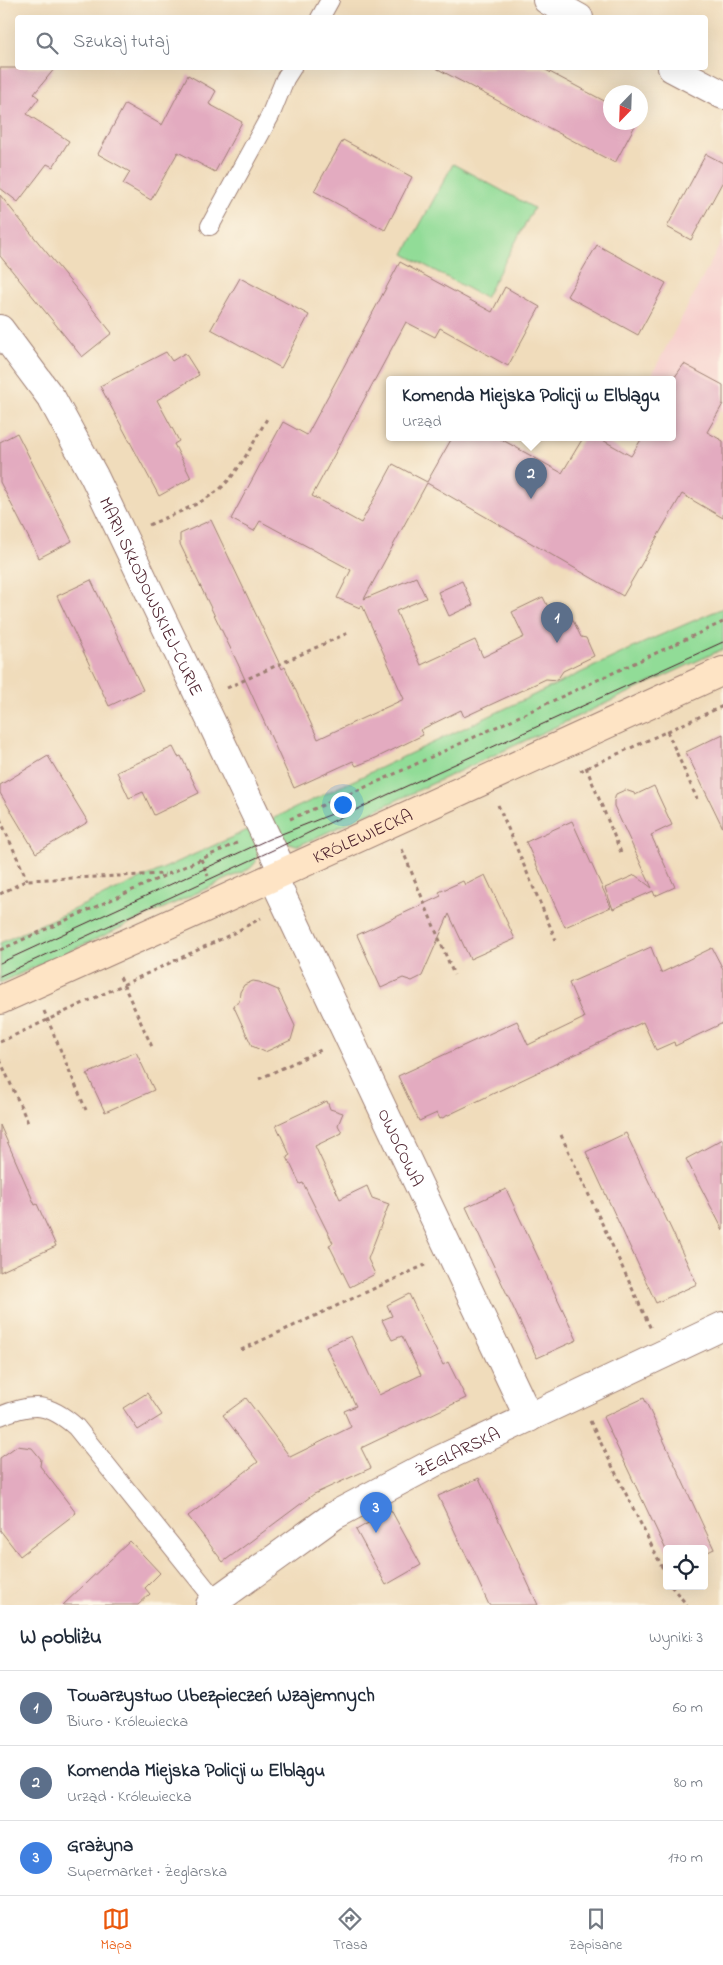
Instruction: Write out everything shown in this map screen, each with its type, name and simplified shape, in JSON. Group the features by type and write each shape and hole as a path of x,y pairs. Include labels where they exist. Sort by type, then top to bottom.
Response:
{"main road":[{"name":"KRÓLEWIECKA","path":"0,1000 723,671"}],"street":[{"path":"547,0 574,15"},
{"path":"676,70 723,95"},
{"name":"MARII SKŁODOWSKIEJ-CURIE","path":"0,329 52,399 94,476 265,831 278,874"},
{"name":"OWOCOWA","path":"278,874 286,905 529,1418"},
{"name":"ŻEGLARSKA","path":"212,1603 324,1521 439,1460 723,1326"}],"lane":[{"path":"322,15 330,0"},
{"path":"210,226 270,116 285,79 291,70"},
{"path":"0,1416 18,1409 39,1406 58,1412 67,1419 76,1427 212,1603"}],"path":[{"path":"124,537 200,501 221,488 239,465 268,417"},
{"path":"0,950 265,831 375,784 723,622"},
{"path":"202,699 350,632"},
{"path":"654,702 697,799"},
{"path":"577,772 723,706"},
{"path":"574,739 622,855"},
{"path":"487,779 556,940"},
{"path":"490,812 508,804"},
{"path":"0,819 28,880"},
{"path":"391,822 454,975"},
{"path":"394,855 412,847"},
{"path":"0,894 28,880 168,874"},
{"path":"0,1042 232,934 286,905"},
{"path":"109,952 153,1049"},
{"path":"33,985 86,1110"},
{"path":"259,1079 349,1037"},
{"path":"0,1060 29,1125"},
{"path":"562,1135 663,1354"},
{"path":"240,1350 451,1253"},
{"path":"578,1395 663,1569"},
{"path":"674,1590 687,1605"}],"shaded area":[{"path":"723,239 723,412 676,386 676,376 656,376 652,374"}],"green space":[{"path":"453,164 534,208 485,298 404,254"},
{"path":"723,608 723,649 300,845 295,845 286,840 270,820 654,638"},
{"path":"250,829 256,845 257,855 254,865 249,869 0,983 0,943"}],"building":[{"path":"0,68 53,70 34,94 39,98 27,114 69,141 53,167 47,164 18,202 0,188"},
{"path":"440,70 546,70 603,100 603,130 633,130 615,163"},
{"path":"188,75 216,91 209,104 242,122 215,172 178,152 151,200 123,184 130,172 98,154 125,104 162,125"},
{"path":"343,140 412,177 385,230 314,191"},
{"path":"706,154 723,163 723,181 691,240 667,227"},
{"path":"0,195 112,333 82,357 0,256"},
{"path":"597,245 666,283 638,335 567,296"},
{"path":"400,262 492,312 505,287 540,307 508,366 440,328 435,337 406,322 312,496 361,523 393,464 427,482 450,441 504,441 562,473 581,441 604,441 631,456 640,441 676,441 676,376 684,364 723,385 723,404 707,432 723,441 723,518 682,494 623,596 427,483 364,599 416,577 426,598 396,611 421,665 475,640 483,657 524,637 512,612 543,597 556,623 571,616 581,637 586,638 594,656 563,671 557,680 546,679 464,717 461,710 420,730 423,735 376,758 356,766 353,761 294,788 238,664 180,544 180,534 211,520 282,669 285,667 318,739 404,699 362,605 360,608 337,598 351,570 260,521 254,531 231,519 283,422 307,435"},
{"path":"240,278 309,315 281,368 211,329"},
{"path":"166,352 172,361 185,353 199,375 157,400 179,441 174,444 191,478 159,496 100,386"},
{"path":"17,433 72,541 39,558 0,482 0,442"},
{"path":"91,580 143,690 109,706 57,596"},
{"path":"462,581 473,605 449,616 438,592"},
{"path":"723,734 723,828 686,752"},
{"path":"173,747 178,757 181,756 199,793 154,815 143,792 129,798 117,772"},
{"path":"48,756 88,822 36,853 0,793 0,785"},
{"path":"654,786 672,825 651,835 675,887 655,896 653,891 613,909 605,888 635,875 652,888 614,806 616,794 625,790 635,795"},
{"path":"572,821 611,907 565,927 526,842"},
{"path":"485,875 515,939 470,959 449,914 422,976 412,981 403,978 381,988 357,935 441,896 439,892 463,881 465,885"},
{"path":"651,947 661,973 712,948 723,969 723,1023 675,1046 674,1042 656,1050 643,1022 440,1119 437,1113 419,1121 398,1076 517,1021 528,1045 584,1018 569,983"},
{"path":"253,981 278,990 295,1026 291,1040 265,1052 252,1046 233,1005 239,1002 240,992 244,985"},
{"path":"136,1052 154,1090 105,1112 87,1074"},
{"path":"327,1101 330,1109 343,1113 338,1125 342,1133 315,1146 340,1199 367,1186 372,1198 389,1204 368,1259 375,1274 350,1287 329,1245 333,1243 303,1183 300,1184 287,1157 290,1155 276,1125"},
{"path":"0,1125 35,1205 37,1204 56,1246 0,1272"},
{"path":"626,1133 697,1284 656,1303 586,1152"},
{"path":"723,1139 723,1230 686,1159"},
{"path":"506,1189 577,1340 537,1358 466,1207"},
{"path":"409,1294 443,1365 448,1362 466,1398 361,1448 371,1468 314,1494 223,1562 188,1516 258,1462 223,1415 246,1398 290,1457 351,1427 344,1411 356,1406 326,1347 351,1336 379,1395 421,1375 402,1336 392,1340 382,1320 392,1316 387,1305"},
{"path":"147,1393 162,1415 138,1430 123,1408"},
{"path":"644,1398 714,1549 708,1552 708,1545 664,1545 603,1417"},
{"path":"17,1446 32,1448 41,1459 40,1466 76,1513 20,1556 0,1530 0,1458"},
{"path":"479,1478 538,1605 489,1605 438,1496"},
{"path":"391,1510 421,1565 386,1585 356,1530"},
{"path":"130,1541 160,1573 145,1588 150,1594 138,1605 63,1605"}],"tram line":[{"path":"0,976 273,850 387,795 723,642"},
{"path":"0,963 269,839 342,810"}],"place":[{"name":"Komenda Miejska Policji w Elblągu","path":"531,499"},
{"name":"Towarzystwo Ubezpieczeń Wzajemnych","path":"557,643"},
{"name":"Grażyna","path":"376,1533"}]}
